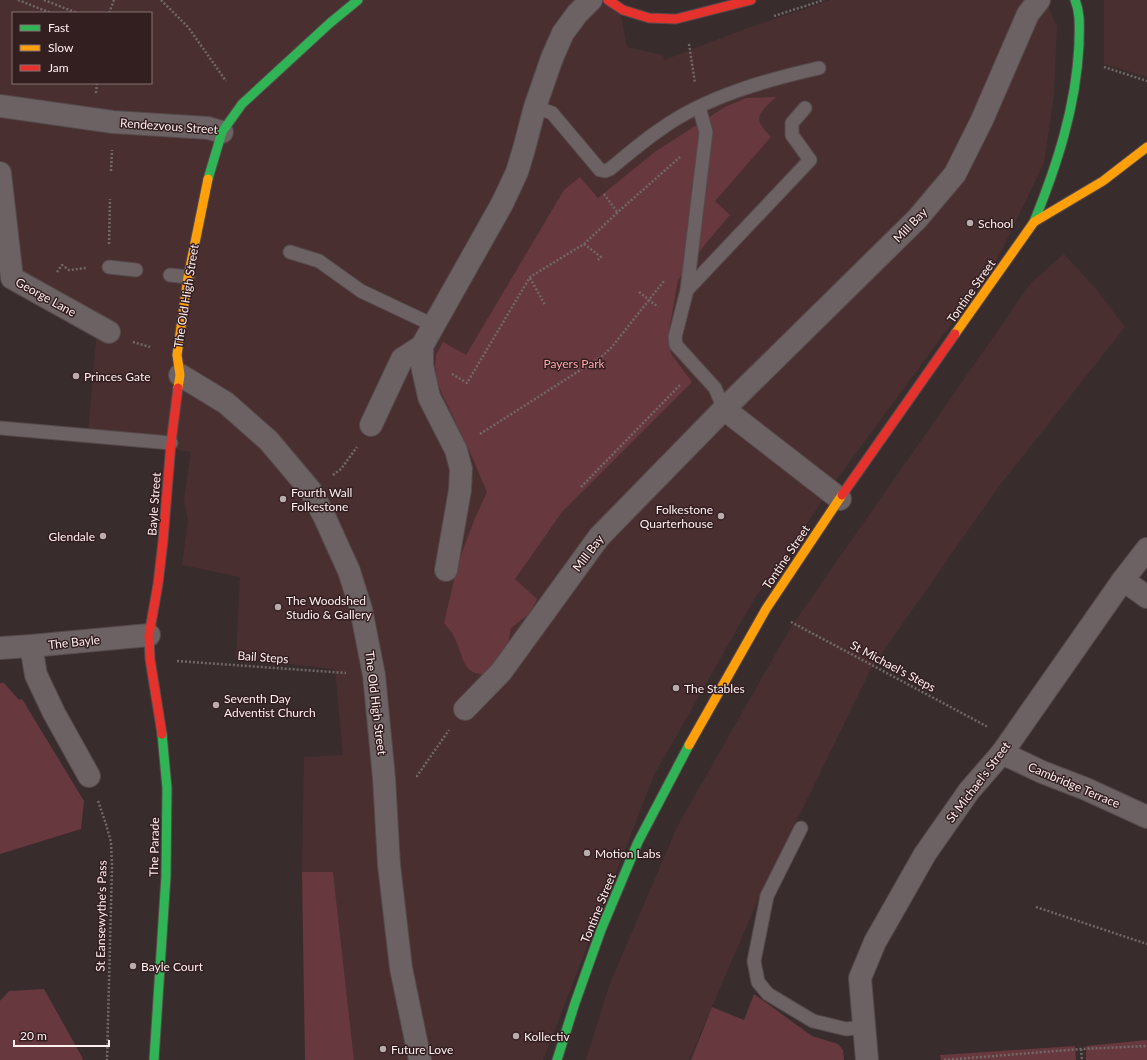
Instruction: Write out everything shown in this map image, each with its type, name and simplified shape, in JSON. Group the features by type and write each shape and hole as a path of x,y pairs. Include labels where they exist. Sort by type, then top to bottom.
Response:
{"main road":[{"name":"Rendezvous Street","path":"222,132 242,104 258,88 330,23 358,0"},
{"path":"608,0 623,10 649,18 676,19 751,0"},
{"path":"1034,222 1049,185 1071,109 1079,59 1079,24 1077,1"},
{"name":"The Old High Street","path":"178,365 188,277 209,175 222,132"},
{"name":"Tontine Street","path":"557,1060 575,1003 601,930 638,842 689,745 766,609 840,499 1034,222 1103,181 1147,147"},
{"name":"Bayle Street","path":"149,634 158,584 163,541 178,365"},
{"name":"The Parade","path":"149,634 150,659 161,727 167,788 166,876 154,1060"}],"street":[{"path":"446,570 460,490 461,469 456,450 429,397 422,365 422,346 502,204 516,172 524,149 535,107 552,58 563,33 577,14 591,0"},
{"name":"Mill Bay","path":"465,708 501,672 599,537 724,408 917,219 955,174 982,120 1028,14 1039,0"},
{"name":"Rendezvous Street","path":"0,106 113,122 208,128 222,132"},
{"name":"George Lane","path":"0,174 12,278 109,332"},
{"path":"371,425 402,359 422,346"},
{"name":"The Old High Street","path":"178,365 226,403 269,441 311,491 349,571 361,609 374,675 384,778 388,865 401,968 420,1060"},
{"path":"724,408 840,499"},
{"name":"St Michael's Street","path":"867,1060 860,978 875,942 926,854 968,791 1006,746 1123,580 1147,550"},
{"path":"1123,580 1147,597"},
{"name":"The Bayle","path":"0,648 149,634"},
{"path":"31,646 36,675 54,713 89,776"},
{"name":"Cambridge Terrace","path":"1006,746 1042,772 1086,789 1147,817"}],"lane":[{"path":"535,107 552,113 600,170 605,171 610,169 662,128 699,107 727,94 791,74 819,68"},
{"path":"699,107 706,132 687,290 675,337 676,345 714,388 724,408"},
{"path":"687,290 810,160 792,135 792,123 805,108"},
{"path":"290,252 319,261 361,291 433,325"},
{"path":"109,267 136,270"},
{"path":"170,275 188,277"},
{"path":"0,428 171,443"},
{"path":"801,828 767,896 754,961 758,982 768,994 813,1021 846,1029 864,1027"}],"path":[{"path":"18,0 48,12"},
{"path":"44,0 74,12"},
{"path":"109,12 114,0"},
{"path":"161,0 188,27 242,104"},
{"path":"688,41 694,75"},
{"path":"1079,59 1147,81"},
{"path":"467,383 530,277 584,244 706,132"},
{"path":"109,267 110,199"},
{"path":"584,244 601,257 598,260"},
{"path":"501,420 601,357 611,348 692,245"},
{"path":"530,277 545,305"},
{"path":"639,292 649,300"},
{"path":"109,332 137,344 178,365"},
{"path":"581,488 697,368"},
{"path":"311,491 341,469 371,425"},
{"name":"St Michael's Steps","path":"766,609 963,712 1006,746"},
{"name":"Bail Steps","path":"150,659 282,667 374,675"},
{"path":"416,776 465,708"},
{"name":"St Eansewythe's Pass","path":"89,776 106,824 110,842 112,867 107,1060"},
{"path":"1036,908 1147,944"},
{"path":"944,1060 1081,1049 1147,1046"},
{"path":"1081,1049 1082,1060"}],"shaded area":[{"path":"0,0 618,0 627,47 663,55 664,60 745,29 831,0 1047,0 1057,26 1054,95 1044,163 994,266 845,468 753,601 654,775 543,1060 354,1060 333,872 302,872 304,757 343,755 335,669 236,658 240,577 182,565 188,520 184,501 191,452 88,434 97,330 5,280 0,280"},
{"path":"1104,0 1147,0 1147,77 1104,64"},
{"path":"1064,254 1096,289 1125,327 996,490 871,669 761,893 689,1060 586,1060 609,986 677,827 791,627 1031,283"}],"green space":[{"name":"Payers Park","path":"776,97 762,112 759,120 761,125 771,137 715,201 730,215 678,280 669,330 671,354 692,382 562,512 515,579 537,599 530,613 511,628 505,659 492,674 475,673 466,666 454,637 444,623 458,563 475,518 487,492 438,385 435,366 436,355 443,342 466,355 564,190 580,177 598,198 656,151 725,107 746,98"},
{"path":"0,683 4,683 19,700 22,699 84,801 81,829 0,854"},
{"path":"302,872 333,872 354,1060 305,1060"},
{"path":"44,989 83,1060 0,1060 0,1001 9,991"},
{"path":"754,994 812,1036 838,1044 843,1050 844,1060 691,1060 712,1007 744,1020"},
{"path":"1147,1040 1147,1060 1086,1060 1086,1046"},
{"path":"1075,1046 1076,1060 941,1060 940,1055"}],"traffic: fast":[{"path":"208,179 222,132 242,104 330,23 358,0"},
{"path":"1034,222 1058,157 1070,113 1079,45 1079,16 1075,0"},
{"path":"154,1060 166,876 167,788 162,734"},
{"path":"557,1060 575,1003 601,930 638,842 689,745"}],"traffic: slow":[{"path":"955,334 1034,222 1103,181 1147,147"},
{"path":"178,388 180,375 177,355 188,277 208,179"},
{"path":"689,745 766,609 842,495"}],"traffic: jam":[{"path":"608,0 623,10 649,18 676,19 751,0"},
{"path":"842,495 955,334"},
{"path":"162,734 150,659 149,635 158,584 171,443 178,388"}],"place":[{"name":"School","path":"970,223"},
{"name":"Princes Gate","path":"76,376"},
{"name":"Fourth Wall Folkestone","path":"283,499"},
{"name":"Folkestone Quarterhouse","path":"721,516"},
{"name":"Glendale","path":"103,536"},
{"name":"The Woodshed Studio & Gallery","path":"278,607"},
{"name":"The Stables","path":"676,688"},
{"name":"Seventh Day Adventist Church","path":"216,705"},
{"name":"Motion Labs","path":"587,853"},
{"name":"Bayle Court","path":"133,966"},
{"name":"Kollectiv","path":"516,1036"},
{"name":"Future Love","path":"383,1049"}]}
